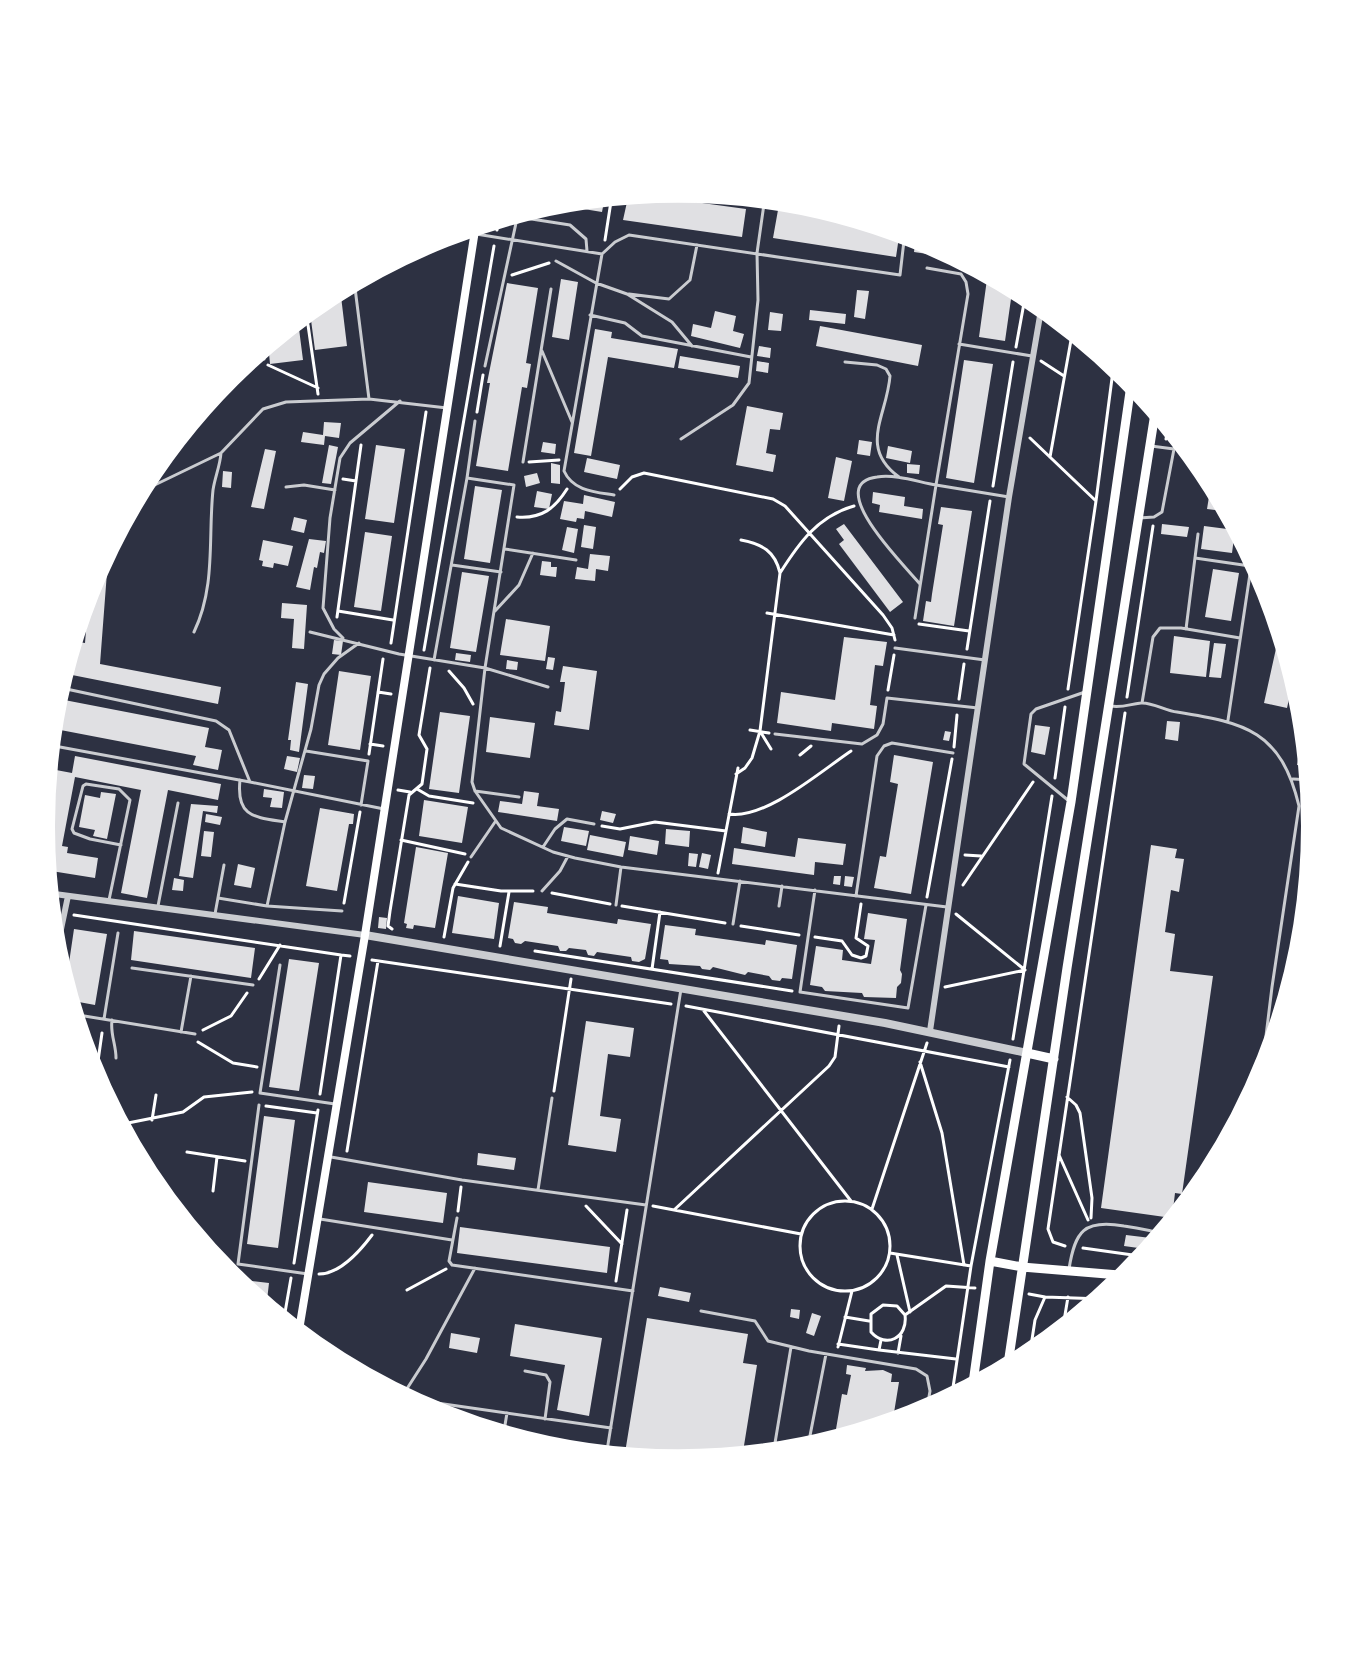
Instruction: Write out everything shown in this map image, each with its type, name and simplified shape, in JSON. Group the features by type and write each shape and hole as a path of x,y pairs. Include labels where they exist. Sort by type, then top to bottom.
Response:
{"main road":[{"path":"300,1326 365,935 384,809 403,655 448,408 474,234"},
{"path":"973,1380 990,1261 1071,802 1130,392"},
{"path":"1009,1359 1154,418"},
{"path":"1027,1053 1054,1059"},
{"path":"990,1261 1022,1267 1117,1274"}],"street":[{"path":"930,1031 1009,497 1040,315"},
{"path":"55,893 365,935 930,1031 1027,1053"},
{"path":"60,933 68,896"}],"lane":[{"path":"681,439 733,405 749,383 759,300 757,253 764,205"},
{"path":"485,366 502,279 516,224 525,218 570,225 586,239 587,251"},
{"path":"474,234 603,254"},
{"path":"615,495 581,489 571,482 564,471 596,283 603,254 615,242 629,235 900,275 904,241"},
{"path":"627,294 669,299 690,280 697,245"},
{"path":"556,261 596,283 627,294 672,322 693,346"},
{"path":"915,618 968,294 966,282 960,274 927,268"},
{"path":"355,289 369,399"},
{"path":"523,462 551,289"},
{"path":"590,315 625,323 642,336 751,357"},
{"path":"959,344 1033,356"},
{"path":"541,349 572,422"},
{"path":"845,362 876,365 886,369 890,376 877,450 886,468 900,478"},
{"path":"151,488 221,453 262,409 286,402 318,399 369,399 448,408"},
{"path":"344,639 334,629 323,608 334,490 344,450 400,401"},
{"path":"432,660 467,478 475,421"},
{"path":"1138,518 1154,517 1162,512 1175,444"},
{"path":"1149,446 1174,449"},
{"path":"194,632 204,610 212,553 213,488 221,453"},
{"path":"467,478 514,485 484,668 472,782 483,804 501,828 568,856 621,867 948,908"},
{"path":"920,584 864,517 857,497 862,483 870,478 900,478 1009,497"},
{"path":"286,487 304,485 334,490"},
{"path":"1186,629 1198,534"},
{"path":"505,549 576,560"},
{"path":"494,612 519,585 533,553"},
{"path":"1196,558 1249,566"},
{"path":"451,564 501,572"},
{"path":"1228,720 1250,570"},
{"path":"1142,702 1153,637 1160,628 1186,629 1240,638"},
{"path":"310,632 403,655 484,668 548,687"},
{"path":"267,906 285,822 324,674 338,658 359,643"},
{"path":"895,648 985,660"},
{"path":"66,689 216,721 228,730 250,782"},
{"path":"1071,802 1037,776 1024,762 1031,714 1036,709 1087,692"},
{"path":"775,734 862,744 877,735 883,724 887,698 978,708"},
{"path":"1108,706 1125,708 1142,702 1168,711 1228,720 1256,733 1277,754 1292,779 1299,806 1264,1051"},
{"path":"856,896 877,756 884,746 892,743 953,753"},
{"path":"56,746 384,809"},
{"path":"305,751 368,761 361,805"},
{"path":"1292,779 1304,780"},
{"path":"240,780 238,795 241,806 247,812 254,816 285,822"},
{"path":"109,902 121,845 130,800 119,789 86,784 82,786 72,829 74,833 90,839 121,845"},
{"path":"475,791 519,797"},
{"path":"157,908 177,803"},
{"path":"543,847 555,829 567,819 594,824"},
{"path":"471,857 496,822"},
{"path":"542,891 555,877 568,856"},
{"path":"215,914 224,865"},
{"path":"616,905 621,867"},
{"path":"733,924 740,881"},
{"path":"779,906 782,886"},
{"path":"815,890 800,992 908,1008 926,905"},
{"path":"218,898 267,906 342,911"},
{"path":"104,1019 118,933"},
{"path":"280,965 260,1093 337,1104"},
{"path":"132,968 253,985"},
{"path":"181,1032 191,976"},
{"path":"607,1450 681,987"},
{"path":"80,1015 195,1034"},
{"path":"112,1020 110,1033 116,1058"},
{"path":"538,1190 552,1098"},
{"path":"259,1105 238,1264 309,1275"},
{"path":"328,1157 462,1180 646,1205"},
{"path":"457,1218 449,1261 452,1265 633,1291"},
{"path":"318,1219 452,1240"},
{"path":"1069,1269 1073,1246 1080,1234 1090,1225 1101,1222 1156,1233"},
{"path":"405,1391 426,1359 476,1268"},
{"path":"701,1311 755,1321 768,1341 916,1370 927,1376 930,1391 928,1402"},
{"path":"774,1447 790,1347"},
{"path":"809,1440 826,1354"},
{"path":"525,1371 546,1375 550,1382 544,1419"},
{"path":"429,1402 611,1428"},
{"path":"504,1429 507,1413"}],"path":[{"path":"603,254 611,203"},
{"path":"422,658 495,238"},
{"path":"502,279 556,261"},
{"path":"926,905 953,753 969,631 1024,303"},
{"path":"308,325 318,399"},
{"path":"1050,457 1071,338"},
{"path":"1033,356 1064,376"},
{"path":"264,358 268,365 318,388"},
{"path":"475,421 485,366"},
{"path":"952,1391 971,1266 1025,970 1067,697 1112,374"},
{"path":"403,655 393,650 390,641 428,405"},
{"path":"1020,428 1095,501"},
{"path":"334,629 363,434"},
{"path":"1165,448 1167,434"},
{"path":"523,462 566,458"},
{"path":"615,495 632,477 644,474 773,499 786,506 808,534 883,615 894,635 895,648 887,698"},
{"path":"347,480 356,481"},
{"path":"510,516 527,518 551,511 571,482"},
{"path":"780,573 808,534 825,517 858,505"},
{"path":"1053,1242 1048,1230 1058,1155 1154,517"},
{"path":"736,774 745,768 752,758 760,731 780,573 777,561 770,551 756,543 741,540"},
{"path":"338,611 393,620"},
{"path":"767,613 894,635"},
{"path":"915,618 925,627 969,631"},
{"path":"369,752 384,651"},
{"path":"404,791 410,792 422,784 427,749 419,735 432,660"},
{"path":"441,661 464,688 479,716"},
{"path":"750,730 775,734"},
{"path":"760,731 771,749"},
{"path":"729,814 747,814 783,798 862,744"},
{"path":"717,879 738,768"},
{"path":"1025,970 948,908 1037,776"},
{"path":"417,789 429,796 483,804"},
{"path":"393,929 388,926 410,792"},
{"path":"342,911 361,805"},
{"path":"594,824 620,829 655,822 726,831"},
{"path":"401,840 459,850 471,857 455,884 444,937"},
{"path":"956,854 981,856"},
{"path":"455,884 508,892 542,891 842,941 852,955 861,958 866,956 868,946 856,938 862,896"},
{"path":"500,946 508,892"},
{"path":"652,969 660,912"},
{"path":"434,935 455,938"},
{"path":"489,944 511,947"},
{"path":"195,1034 231,1016 262,976 280,945"},
{"path":"532,951 800,992"},
{"path":"552,1098 575,957"},
{"path":"345,1160 378,961"},
{"path":"937,988 1025,970"},
{"path":"703,1010 851,1201"},
{"path":"674,1210 781,1111 835,1057 840,1015"},
{"path":"872,1209 930,1031"},
{"path":"188,1033 225,1059 245,1065"},
{"path":"98,1064 102,1036"},
{"path":"920,1062 942,1133 964,1265"},
{"path":"126,1124 183,1112 204,1098 247,1091 260,1093"},
{"path":"152,1120 156,1095"},
{"path":"1067,1097 1076,1105 1083,1133 1092,1198 1090,1225"},
{"path":"259,1105 317,1113"},
{"path":"187,1152 252,1162"},
{"path":"1058,1155 1090,1225"},
{"path":"213,1191 218,1157"},
{"path":"457,1218 462,1180"},
{"path":"576,1195 622,1244"},
{"path":"836,1201 851,1201 872,1209 888,1231 890,1253 885,1269 874,1281 852,1291 827,1288 810,1275 801,1255 801,1234 809,1219 821,1207 836,1201"},
{"path":"615,1288 629,1203"},
{"path":"656,1206 801,1234"},
{"path":"309,1275 327,1274 345,1263 377,1228"},
{"path":"1111,1252 1136,1255"},
{"path":"890,1253 971,1266"},
{"path":"897,1254 910,1312"},
{"path":"228,1262 238,1264"},
{"path":"407,1290 452,1265"},
{"path":"905,1315 946,1286 986,1288"},
{"path":"836,1356 852,1291"},
{"path":"1019,1292 1045,1297 1092,1298"},
{"path":"1031,1345 1035,1320 1045,1297"},
{"path":"1064,1321 1068,1297"},
{"path":"898,1353 906,1322 905,1315 897,1306 883,1305 876,1308 869,1321 871,1332 881,1340 893,1340 901,1336"},
{"path":"845,1317 869,1321"},
{"path":"879,1350 881,1340"},
{"path":"838,1344 956,1359"}],"building":[{"path":"674,199 746,209 742,237 623,220 627,201 637,200"},
{"path":"604,203 602,212 576,208"},
{"path":"778,210 843,221 899,239 896,257 773,238"},
{"path":"915,245 937,255 914,252"},
{"path":"561,279 578,282 569,340 552,337"},
{"path":"987,280 1012,295 1005,341 979,337"},
{"path":"507,283 538,288 526,363 531,364 527,388 522,387 508,471 476,466 490,383 487,383"},
{"path":"857,290 869,291 865,319 854,317"},
{"path":"341,298 347,346 315,350 311,320 309,320"},
{"path":"810,310 846,314 845,324 809,320"},
{"path":"715,311 736,316 733,331 744,334 740,348 691,336 693,324 711,328"},
{"path":"770,312 783,314 781,331 768,330"},
{"path":"820,326 922,345 918,366 816,346"},
{"path":"299,328 303,360 270,364 269,352"},
{"path":"595,329 612,332 611,338 678,349 674,368 608,357 591,456 574,453"},
{"path":"759,346 771,348 770,358 757,356"},
{"path":"680,356 740,366 738,378 678,368"},
{"path":"964,360 993,364 974,483 946,478"},
{"path":"757,361 769,363 768,373 756,371"},
{"path":"747,406 783,413 780,430 770,429 766,453 776,455 773,472 736,465"},
{"path":"324,422 341,423 339,438 325,436 324,445 301,442 303,432 323,435"},
{"path":"859,440 872,442 870,456 857,454"},
{"path":"543,442 556,444 555,454 541,452"},
{"path":"329,445 338,447 331,484 322,483"},
{"path":"376,445 405,449 394,523 365,519"},
{"path":"888,446 912,451 910,463 886,458"},
{"path":"265,449 276,451 264,509 251,507"},
{"path":"836,457 852,461 844,501 828,498"},
{"path":"587,458 620,465 617,479 584,472"},
{"path":"551,463 560,465 560,484 551,483"},
{"path":"907,464 920,465 919,474 907,473"},
{"path":"223,471 232,472 231,488 222,487"},
{"path":"537,473 540,483 526,487 524,476"},
{"path":"475,486 502,490 490,563 464,559"},
{"path":"537,491 552,494 549,509 534,507"},
{"path":"873,492 905,497 904,506 923,509 922,519 879,512 880,505 872,503"},
{"path":"1210,493 1221,511 1207,509"},
{"path":"584,495 615,502 612,517 585,511 584,519 577,518 576,522 560,519 564,501 583,504"},
{"path":"941,507 972,511 954,626 923,621 926,601 931,602 943,525 938,524"},
{"path":"294,517 307,520 304,533 291,530"},
{"path":"844,524 903,602 890,612 839,544 844,540 836,529"},
{"path":"1162,524 1189,527 1187,537 1161,534"},
{"path":"584,525 596,527 593,549 581,547"},
{"path":"1204,526 1231,529 1234,536 1232,553 1201,549"},
{"path":"567,527 578,529 574,553 562,550"},
{"path":"365,532 392,536 381,611 354,607"},
{"path":"309,539 326,541 324,553 320,552 317,568 314,567 310,590 296,587"},
{"path":"263,540 293,546 288,566 274,563 273,568 262,566 263,561 259,560"},
{"path":"590,554 610,556 608,571 596,569 595,581 575,579 577,567 588,569"},
{"path":"542,561 551,562 551,567 557,567 556,577 540,575"},
{"path":"107,568 100,664 221,687 218,704 70,675 79,642 85,643 87,617"},
{"path":"1213,569 1239,573 1231,621 1205,617"},
{"path":"462,572 489,576 476,652 450,648"},
{"path":"282,603 307,605 304,649 292,648 294,619 281,618"},
{"path":"506,619 550,626 545,661 500,655"},
{"path":"1174,636 1210,641 1206,677 1170,673"},
{"path":"844,637 887,642 883,666 875,665 870,705 877,706 874,729 832,723 831,731 777,723 781,692 835,700"},
{"path":"334,640 343,641 341,655 332,654"},
{"path":"1278,641 1291,690 1287,708 1264,703"},
{"path":"1214,643 1226,644 1221,678 1209,677"},
{"path":"456,653 471,655 470,662 455,660"},
{"path":"548,657 555,658 553,670 546,669"},
{"path":"507,660 518,662 517,670 506,669"},
{"path":"563,666 597,671 589,730 554,725 556,711 561,712 565,682 560,682"},
{"path":"339,671 371,676 360,750 328,745"},
{"path":"296,682 308,684 299,752 290,750 291,740 288,740"},
{"path":"64,700 209,728 205,747 222,750 218,770 193,765 196,756 59,730"},
{"path":"440,712 470,716 459,793 429,789"},
{"path":"490,717 535,723 530,758 486,752"},
{"path":"1167,721 1180,722 1178,741 1165,739"},
{"path":"1035,725 1050,727 1045,755 1031,752"},
{"path":"945,731 951,732 949,741 943,740"},
{"path":"1301,742 1303,766 1297,765"},
{"path":"894,755 933,762 911,894 874,888 880,856 886,857 898,784 890,782"},
{"path":"75,756 221,784 218,800 168,790 147,898 121,893 141,790 75,777 62,846 68,847 67,853 98,858 95,878 52,871 52,791 56,770 72,773"},
{"path":"287,756 300,758 297,772 284,769"},
{"path":"304,775 315,776 313,789 302,788"},
{"path":"264,789 284,792 282,808 270,807 272,798 263,797"},
{"path":"524,791 539,793 537,806 559,809 557,821 498,812 500,801 522,804"},
{"path":"101,792 116,794 107,839 93,836 95,830 79,827 85,795 100,798"},
{"path":"424,800 468,807 462,843 419,836"},
{"path":"191,804 218,806 217,813 203,811 193,878 179,876"},
{"path":"320,808 354,814 353,824 349,824 337,891 306,886"},
{"path":"602,811 616,814 613,823 600,820"},
{"path":"206,814 222,817 220,825 205,822"},
{"path":"564,827 589,831 586,846 561,841"},
{"path":"743,827 767,832 765,847 741,843"},
{"path":"666,829 690,831 689,847 665,844"},
{"path":"204,831 214,832 211,857 201,856"},
{"path":"590,835 626,842 623,857 587,850"},
{"path":"630,836 659,841 657,855 628,850"},
{"path":"798,838 846,844 843,865 815,862 814,875 732,864 734,848 795,857"},
{"path":"1151,845 1177,849 1175,858 1184,859 1179,892 1171,890 1165,932 1175,934 1170,971 1213,976 1182,1194 1175,1193 1173,1212 1168,1217 1101,1208"},
{"path":"416,847 448,853 435,928 414,925 413,929 406,928 407,924 404,923"},
{"path":"689,853 698,854 696,867 688,866"},
{"path":"702,853 711,855 708,869 699,867"},
{"path":"238,864 255,868 251,888 234,885"},
{"path":"834,876 841,876 840,885 833,884"},
{"path":"845,876 854,877 852,887 844,886"},
{"path":"174,878 184,880 183,891 172,890"},
{"path":"458,896 499,903 494,939 452,933"},
{"path":"514,902 548,907 547,913 617,924 618,919 651,924 645,959 639,962 632,961 631,957 597,952 594,956 588,955 586,950 569,948 566,951 560,951 558,946 525,941 521,944 515,943 513,939 508,938"},
{"path":"868,913 907,919 900,970 901,983 897,987 896,998 864,997 862,993 825,991 822,987 810,985 816,946 843,950 842,960 871,964 875,940 864,939"},
{"path":"379,917 387,918 386,929 378,928"},
{"path":"665,925 696,929 695,935 765,945 766,940 797,945 792,979 782,978 780,981 772,980 769,976 748,972 745,975 713,967 710,970 702,969 700,966 669,964 668,960 660,959"},
{"path":"74,929 107,934 95,1005 76,1001 68,971"},
{"path":"134,931 255,948 251,978 131,960"},
{"path":"289,959 319,963 299,1091 269,1087"},
{"path":"586,1021 634,1028 630,1057 608,1054 600,1116 621,1119 616,1152 568,1145"},
{"path":"264,1116 295,1120 278,1248 247,1244"},
{"path":"478,1153 516,1158 514,1170 477,1165"},
{"path":"368,1182 447,1193 443,1223 364,1212"},
{"path":"460,1227 610,1247 607,1273 457,1253"},
{"path":"1126,1235 1152,1238 1142,1248 1124,1246"},
{"path":"246,1280 269,1283 267,1300"},
{"path":"660,1287 691,1293 689,1302 658,1296"},
{"path":"791,1309 800,1310 799,1319 790,1317"},
{"path":"812,1313 821,1316 814,1336 806,1333"},
{"path":"647,1318 748,1334 743,1363 757,1365 743,1451 678,1454 625,1452"},
{"path":"515,1324 602,1338 589,1416 557,1410 565,1365 510,1356"},
{"path":"451,1333 480,1338 477,1353 449,1348"},
{"path":"847,1365 866,1368 865,1371 883,1370 892,1374 891,1382 899,1382 893,1416 835,1434 842,1394 847,1395 851,1375 846,1374"}]}
